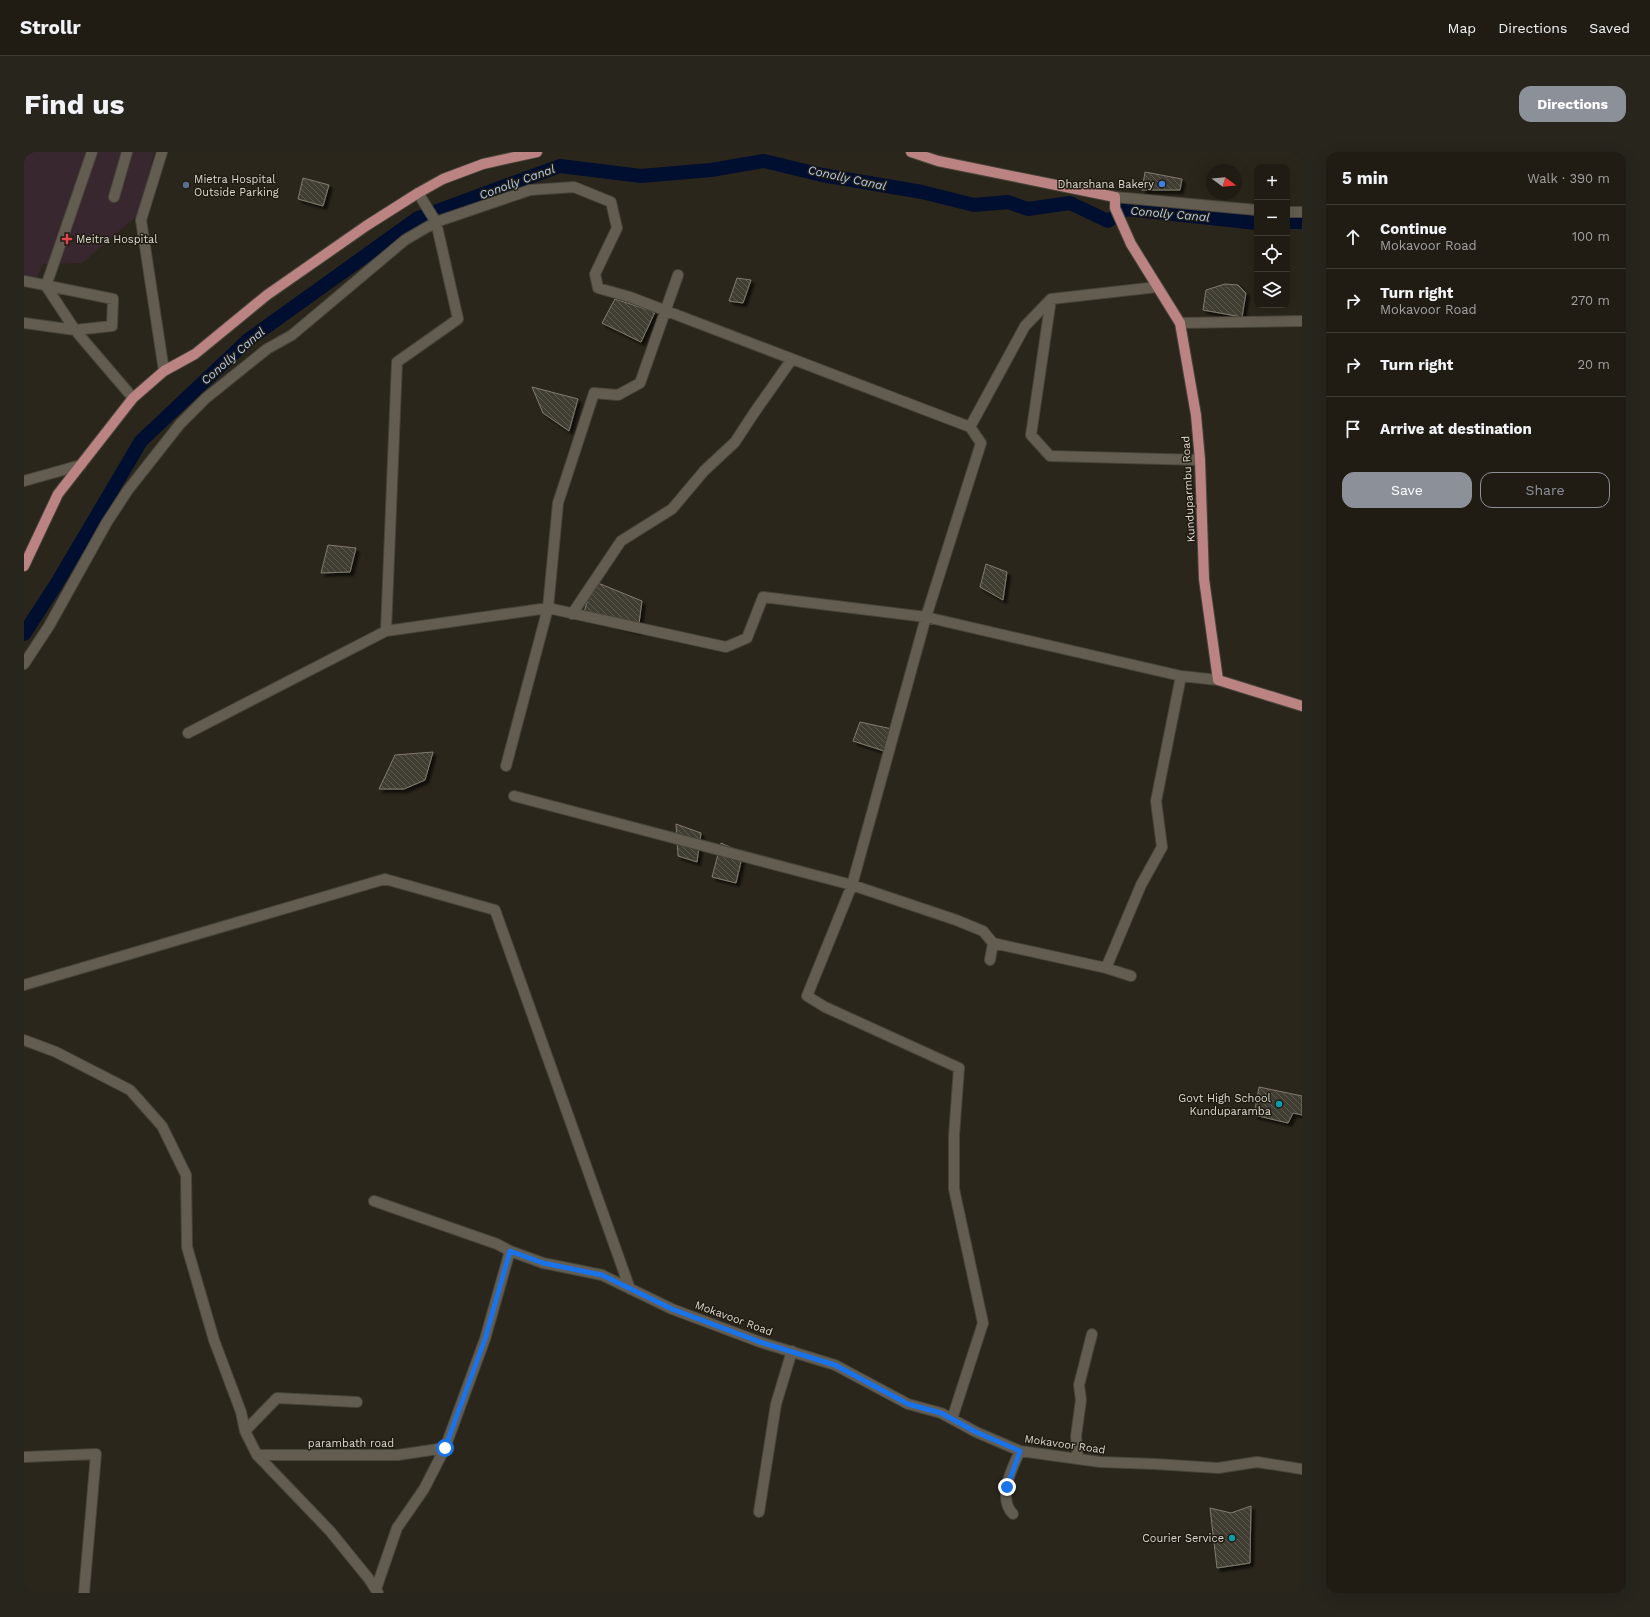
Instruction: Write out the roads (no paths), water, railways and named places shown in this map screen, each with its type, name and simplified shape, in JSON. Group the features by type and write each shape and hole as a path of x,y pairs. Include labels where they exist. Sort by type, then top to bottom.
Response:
{"main road":[{"path":"24,566 58,494 132,398 164,371 195,354 273,291 366,226 418,193 443,179 483,164 537,152"},
{"path":"911,152 938,161 1115,196"},
{"name":"Kunduparmbu Road","path":"1115,196 1115,208 1124,224 1134,250 1180,323 1196,415 1200,460 1204,579 1218,680"},
{"path":"1218,680 1302,706"}],"street":[{"path":"46,286 92,152"},
{"path":"114,197 127,152"},
{"path":"162,152 141,220 164,371"},
{"path":"24,664 49,626 111,516 128,490 180,424 206,398 267,349 292,335 405,240 436,222 530,190 574,187 611,202 616,228 595,274 598,288 630,297 970,427 981,443 926,617 852,885 807,996 825,1007 960,1068 954,1136 954,1189 983,1323 952,1419"},
{"path":"386,631 397,362 458,319 436,222 418,193"},
{"path":"1115,196 1228,209 1254,210"},
{"path":"1290,212 1302,212"},
{"path":"506,766 548,608 558,503 594,393 618,395 640,383 678,275"},
{"path":"24,282 113,299 112,326 75,330 24,323"},
{"path":"46,286 75,330 132,398"},
{"path":"970,427 1025,326 1051,299 1157,287"},
{"path":"1051,299 1031,435 1050,456 1200,460"},
{"path":"1180,323 1302,321"},
{"path":"572,614 621,541 672,509 704,472 735,442 792,359"},
{"path":"24,481 81,464"},
{"path":"188,733 386,631 548,608 726,647 747,638 763,597 926,617 1182,676 1218,680"},
{"path":"1106,968 1141,885 1162,847 1156,801 1182,676"},
{"path":"514,796 852,885 956,920 983,931 993,943 1106,968 1131,976"},
{"path":"24,986 385,879 495,910 630,1289"},
{"path":"990,960 993,943"},
{"path":"24,1040 56,1052 130,1090 162,1126 186,1175 187,1247 214,1340 242,1412 245,1431 258,1455 330,1531 377,1591"},
{"name":"Mokavoor Road","path":"374,1201 497,1244 510,1251 543,1263 602,1275 672,1309 835,1365 908,1404 941,1413 976,1432 1020,1451 1100,1462 1218,1468 1257,1462 1302,1469"},
{"path":"377,1591 397,1528 424,1489 445,1448 485,1339 510,1251"},
{"path":"1078,1459 1076,1436 1081,1400 1078,1385 1092,1334"},
{"path":"759,1512 776,1404 792,1351"},
{"path":"245,1431 277,1398 357,1402"},
{"name":"parambath road","path":"258,1455 398,1455 445,1448"},
{"path":"1013,1514 1006,1503 1007,1487 1020,1451"},
{"path":"24,1457 96,1454 84,1593"}],"waterway":[{"name":"Conolly Canal","path":"24,634 57,583 141,441 248,340 418,218 560,166 641,176 711,170 764,161 822,175 922,192 974,205 1008,202 1028,209 1070,203 1108,221 1126,209 1254,223"},
{"name":"Conolly Canal","path":"1290,222 1302,222"}],"place":[{"name":"Dharshana Bakery","path":"1162,184"},
{"name":"Mietra Hospital Outside Parking","path":"186,185"},
{"name":"Meitra Hospital","path":"67,239"},
{"name":"Govt High School Kunduparamba","path":"1279,1104"},
{"name":"Courier Service","path":"1232,1538"}]}
